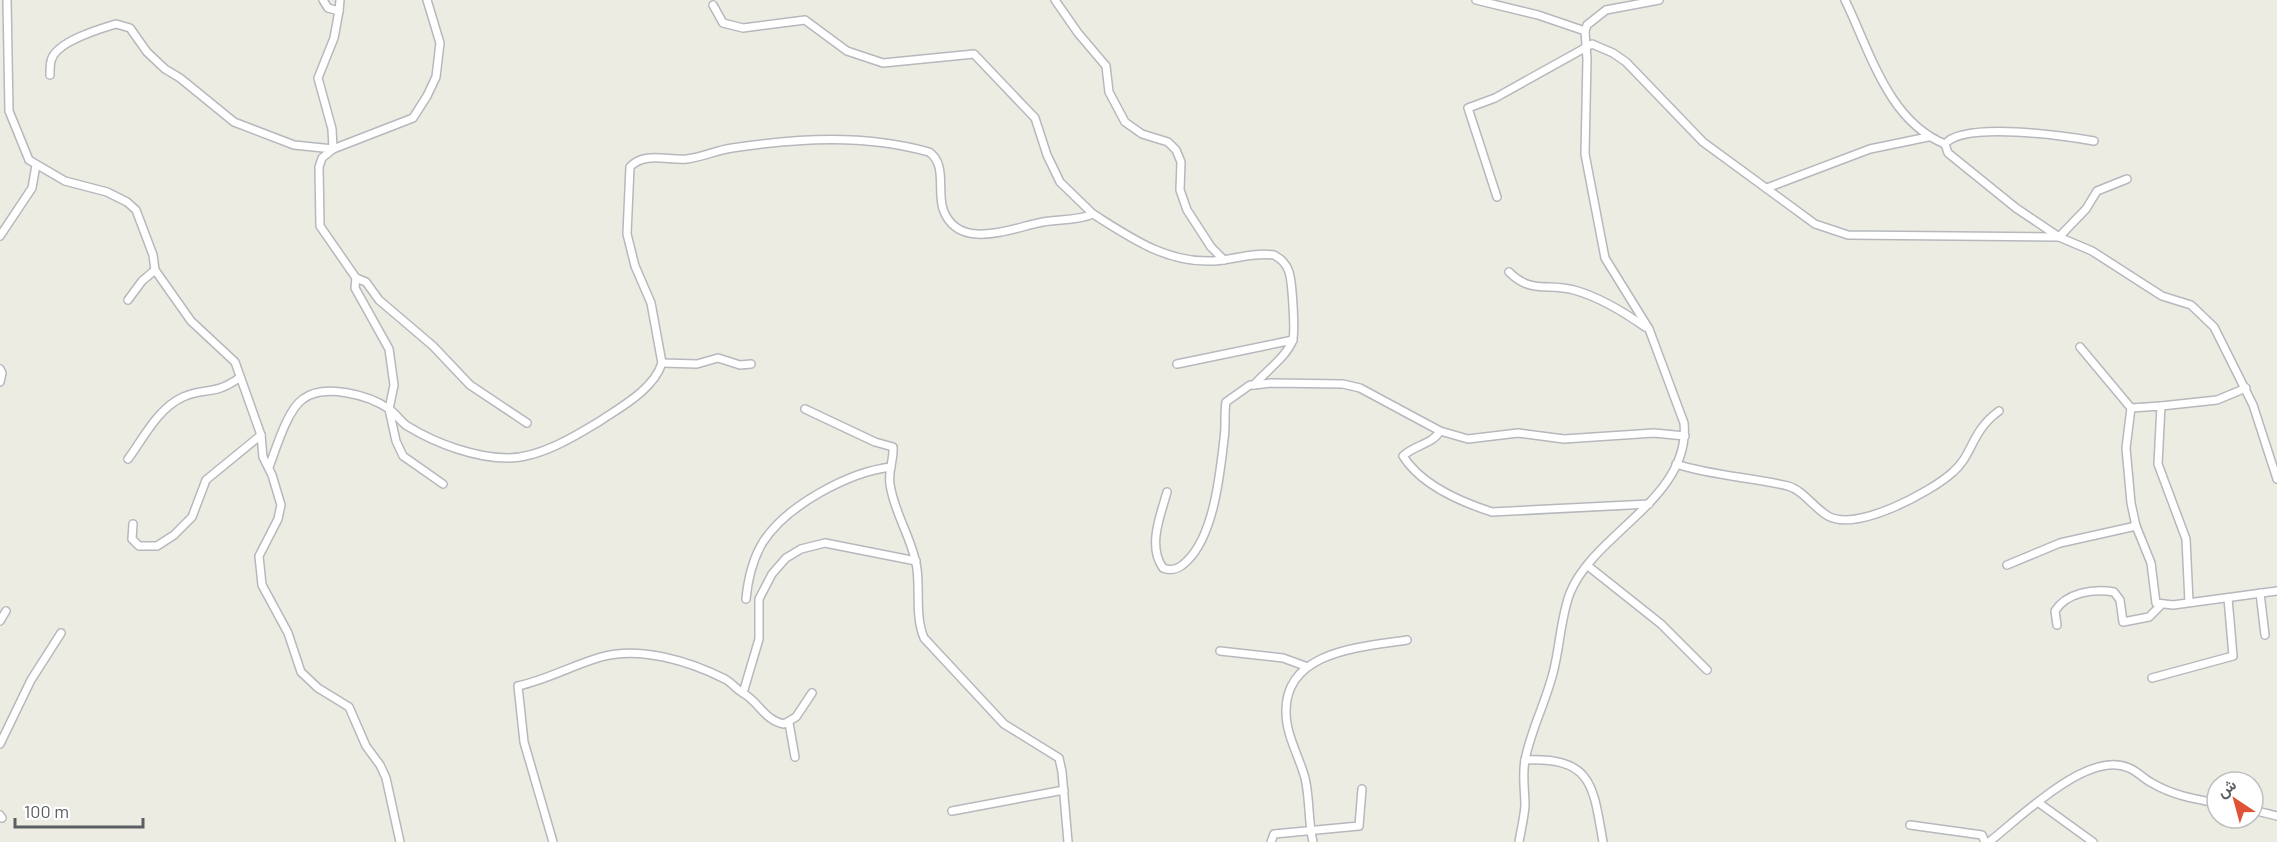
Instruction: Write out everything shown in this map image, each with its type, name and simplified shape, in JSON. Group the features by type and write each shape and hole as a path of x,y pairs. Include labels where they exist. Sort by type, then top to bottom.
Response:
{"street":[{"path":"7,0 9,111 29,160 64,181 106,192 127,202 136,210 144,227 155,270 191,321 235,362 238,378 261,435 263,457 269,467 281,505 278,519 259,556 262,585 288,633 301,672 318,688 349,707 366,746 380,765 386,778 400,842"},
{"path":"323,0 328,8 339,11"},
{"path":"333,149 332,129 318,78 334,38 340,0"},
{"path":"427,0 440,43 436,77 427,96 413,118 333,149 322,159 319,167 318,217 324,232 356,278 366,282 379,300 432,346 470,385 527,423"},
{"path":"1055,0 1106,66 1109,92 1125,122 1142,134 1168,142 1176,150 1181,162 1180,189 1184,204 1210,248 1224,260"},
{"path":"1476,0 1538,15 1585,31"},
{"path":"1519,842 1525,807 1525,760 1554,669 1570,593 1588,566 1649,504 1676,464 1685,436 1684,423 1648,329 1605,258 1585,154 1585,31 1592,19 1606,10 1659,0"},
{"path":"1845,0 1903,114 1928,137 1945,144 1959,137 2012,132 2043,132 2094,141"},
{"path":"713,5 723,23 743,28 805,20 847,51 883,63 974,54 1035,118 1047,155 1060,182 1093,214 1157,252 1197,261 1274,255 1285,263 1290,274 1295,325 1293,340 1254,385"},
{"path":"50,75 51,59 57,50 69,42 116,24 130,28 147,52 165,69 234,122 294,146 333,149"},
{"path":"1497,197 1468,108 1495,98 1593,44 1613,52 1626,62 1703,142 1815,224 1848,235 2059,237 2081,215 2097,191 2127,179"},
{"path":"1767,188 1870,150 1928,137"},
{"path":"269,467 296,405 312,394 340,392 389,409 407,426 448,445 497,458 527,456 593,425 623,406 648,384 662,363 651,303 635,266 627,234 628,171 639,160 688,159 732,148 820,138 865,141 923,150 934,155 939,166 941,198 947,216 958,227 976,234 995,234 1037,223 1077,220 1093,214"},
{"path":"1945,144 1948,153 2016,208 2059,237 2092,251 2162,296 2191,305 2214,327 2246,388 2277,479"},
{"path":"0,236 32,188 36,165"},
{"path":"128,300 142,281 155,270"},
{"path":"1509,272 1519,283 1531,287 1564,288 1587,295 1627,314 1648,329"},
{"path":"356,278 355,288 389,349 394,385 389,409 396,441 403,456 442,484"},
{"path":"1177,364 1293,340"},
{"path":"2080,347 2131,408 2126,448 2136,526 2151,563 2155,599 2161,605"},
{"path":"662,363 697,364 718,358 740,365 751,364"},
{"path":"0,369 2,373 0,382"},
{"path":"128,459 138,441 175,401 188,395 224,388 238,378"},
{"path":"1167,492 1157,518 1158,556 1163,567 1171,570 1178,568 1193,555 1209,523 1225,436 1226,402 1250,385 1343,384 1360,388 1440,431 1468,439 1518,433 1564,439 1654,433 1685,436"},
{"path":"2131,408 2217,400 2246,388"},
{"path":"2161,406 2158,464 2186,539 2189,602"},
{"path":"806,409 875,442 893,447 890,482 894,503 916,561 920,591 918,622 924,638 1004,724 1024,738 1055,753 1061,764 1068,842"},
{"path":"1676,464 1729,477 1791,486 1831,518 1869,517 1923,492 1956,471 1985,421 1999,411"},
{"path":"1440,431 1437,436 1403,456 1410,466 1435,485 1470,505 1492,512 1649,504"},
{"path":"133,524 132,539 139,546 157,546 174,536 192,517 206,480 261,435"},
{"path":"746,598 748,578 764,541 786,518 830,487 868,472 891,467"},
{"path":"2007,565 2060,543 2136,526"},
{"path":"743,693 759,639 759,599 767,582 786,558 810,545 825,543 916,561"},
{"path":"1588,566 1660,624 1707,670"},
{"path":"2056,625 2055,611 2062,602 2074,594 2113,591 2120,600 2123,622 2149,617 2161,605"},
{"path":"2161,605 2277,591"},
{"path":"2260,593 2265,635"},
{"path":"2152,678 2233,656 2228,598"},
{"path":"0,621 6,611"},
{"path":"0,744 31,680 61,633"},
{"path":"1313,842 1305,780 1291,739 1286,712 1288,696 1305,666 1341,652 1407,640"},
{"path":"1220,651 1283,658 1305,666"},
{"path":"553,842 524,741 518,686 599,658 632,654 672,660 704,670 728,681 755,701 773,721 789,723 796,717 812,693"},
{"path":"789,723 795,757"},
{"path":"1525,760 1545,760 1575,768 1594,788 1603,842"},
{"path":"1910,825 1982,835 1987,842 2065,782 2087,771 2112,763 2130,768 2151,783 2177,795 2205,801"},
{"path":"1270,842 1274,834 1359,826 1362,789"},
{"path":"952,811 968,806 1064,790"},
{"path":"2039,803 2093,842"}]}
